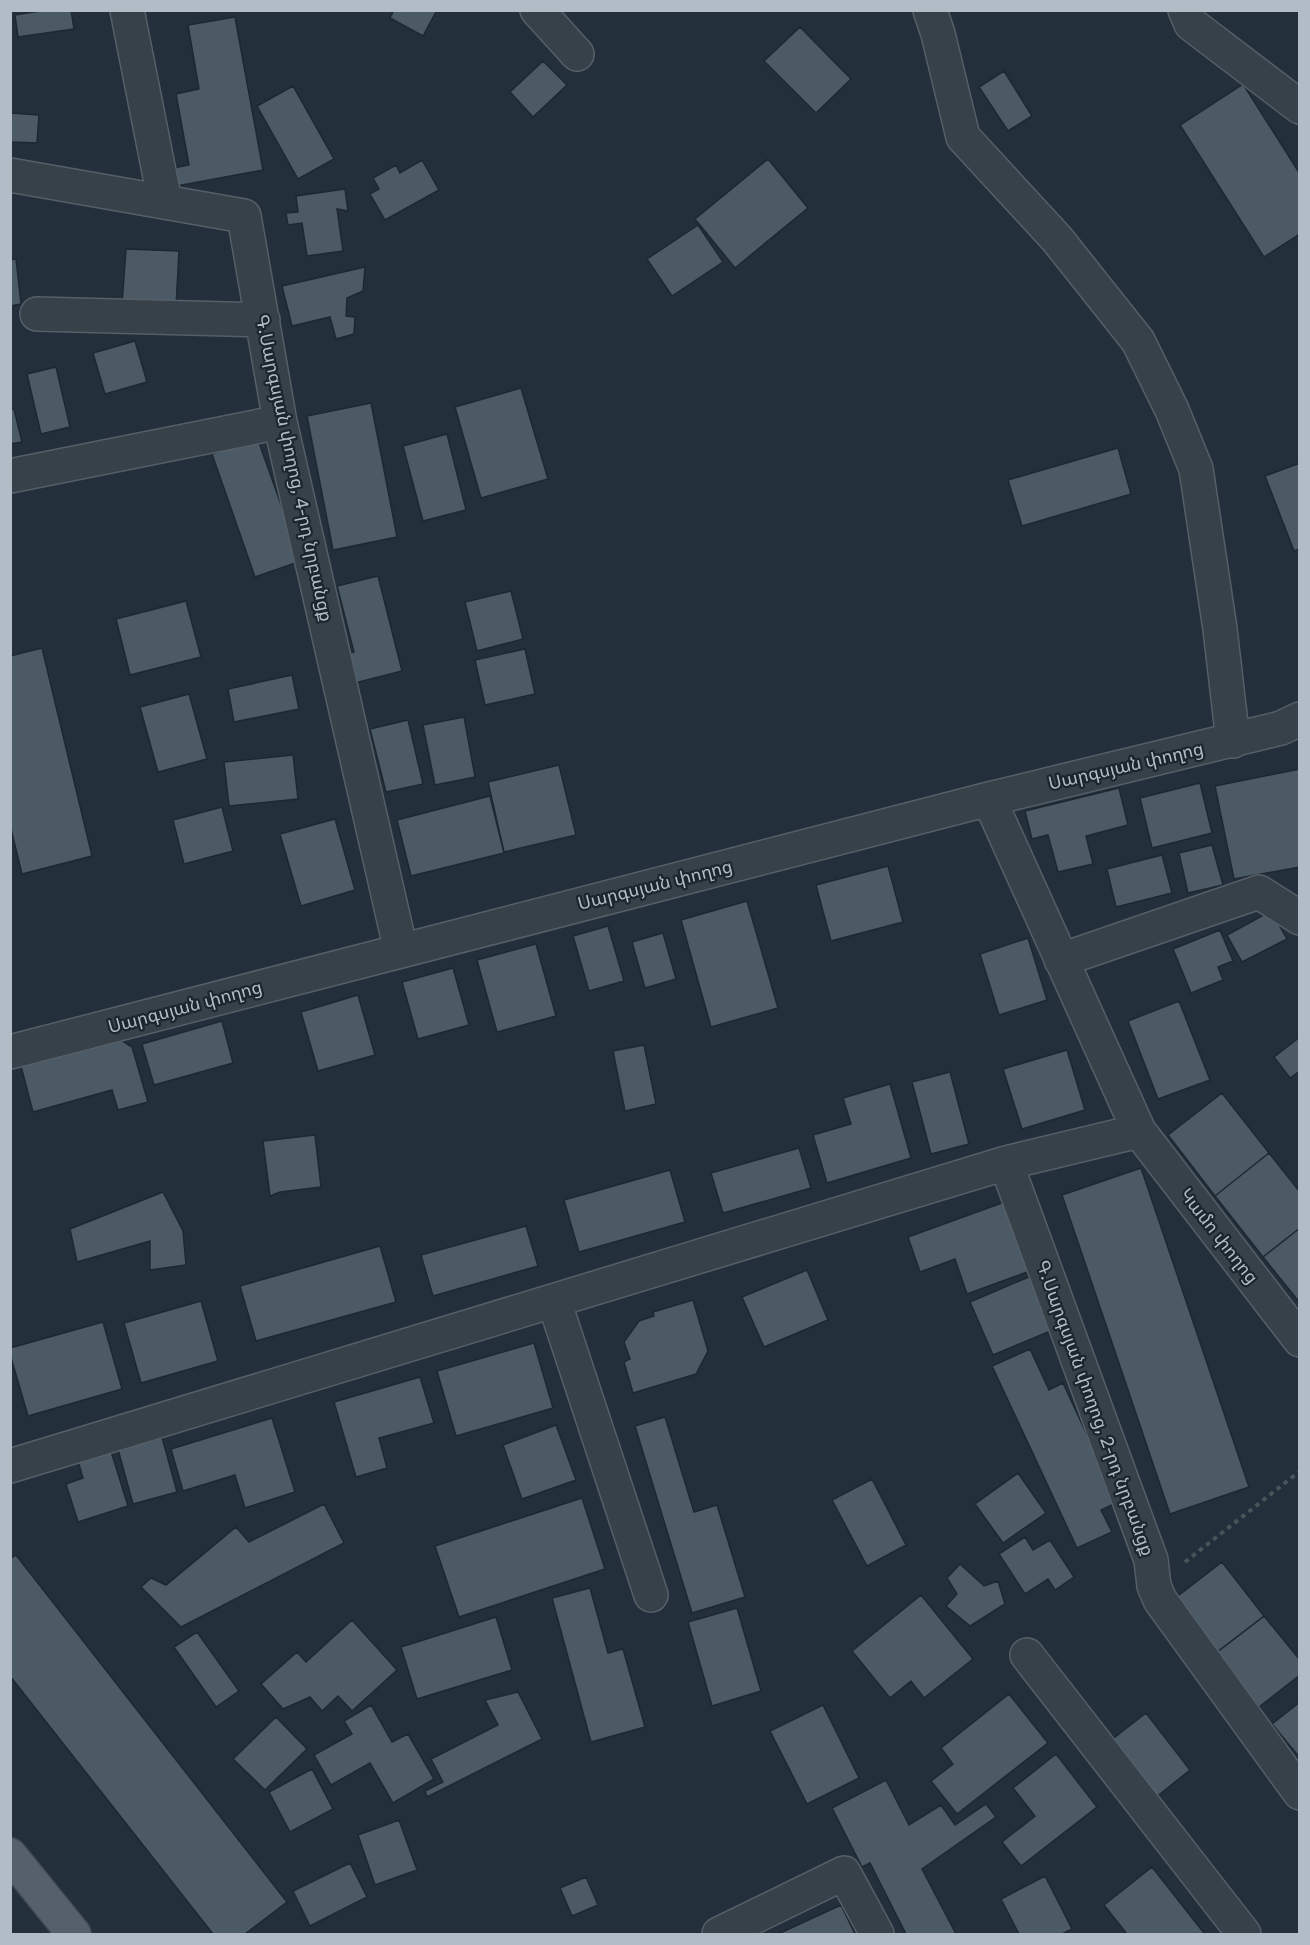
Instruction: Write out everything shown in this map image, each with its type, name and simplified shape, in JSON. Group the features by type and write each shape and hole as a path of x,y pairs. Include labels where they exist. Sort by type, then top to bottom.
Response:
{"main road":[{"path":"10,1855 74,1935"}],"street":[{"path":"128,10 165,202"},
{"path":"537,10 577,54"},
{"path":"930,10 963,137 1057,239 1138,341 1180,430 1196,469 1220,629 1233,741"},
{"path":"1185,10 1191,24 1299,107"},
{"name":"Գ.Սարգսյան փողոց, 4-րդ նրբանցք","path":"10,175 244,216 280,422 401,951"},
{"path":"37,314 263,320"},
{"path":"10,476 280,422"},
{"name":"Սարգսյան փողոց","path":"10,1052 989,799 1281,729 1299,719"},
{"name":"Կամո փողոց","path":"989,799 1138,1131 1299,1340"},
{"path":"1061,960 1259,892 1299,918"},
{"path":"10,1466 1006,1163 1138,1131"},
{"name":"Գ.Սարգսյան փողոց, 2-րդ նրբանցք","path":"1006,1163 1151,1560 1154,1586 1160,1600 1299,1793"},
{"path":"554,1301 651,1595"},
{"path":"1027,1655 1244,1935"},
{"path":"719,1935 844,1873 878,1935"}],"path":[{"path":"1154,1586 1299,1471"}],"building":[{"path":"46,10 71,10 74,29 18,37 15,15"},
{"path":"394,10 437,10 423,36 390,18"},
{"path":"235,17 263,170 166,188 163,170 189,165 176,94 199,89 188,25"},
{"path":"800,27 851,79 816,113 764,61"},
{"path":"543,61 567,85 533,117 510,92"},
{"path":"1004,71 1032,116 1008,131 979,87"},
{"path":"1243,84 1300,174 1300,234 1264,257 1180,125"},
{"path":"293,86 334,159 298,179 257,106"},
{"path":"10,113 39,115 37,143 10,142"},
{"path":"768,159 808,208 735,268 695,219"},
{"path":"422,160 439,190 385,220 370,194 379,189 373,178 396,165 400,173"},
{"path":"345,189 348,211 337,209 343,251 307,256 302,223 288,225 286,213 298,212 296,196"},
{"path":"698,225 723,262 672,296 647,259"},
{"path":"126,249 179,251 176,307 122,304"},
{"path":"16,259 21,304 10,306 10,260"},
{"path":"365,267 363,291 347,298 346,316 355,317 354,334 336,339 330,317 292,326 282,286"},
{"path":"135,341 147,382 105,394 93,353"},
{"path":"56,367 70,427 41,434 27,374"},
{"path":"521,388 548,479 481,498 455,407"},
{"path":"371,403 397,537 333,550 307,416"},
{"path":"14,409 22,442 10,444 10,410"},
{"path":"447,434 466,510 423,521 403,446"},
{"path":"257,437 301,561 255,577 212,454"},
{"path":"1118,448 1131,494 1022,526 1008,480"},
{"path":"1300,463 1300,549 1294,551 1265,476"},
{"path":"378,576 402,671 351,684 343,655 354,652 337,586"},
{"path":"511,591 523,639 477,651 465,602"},
{"path":"186,601 201,657 130,675 116,619"},
{"path":"42,648 92,856 22,874 10,825 10,656"},
{"path":"525,649 535,694 485,705 475,660"},
{"path":"292,675 299,709 234,722 228,689"},
{"path":"189,694 207,759 158,772 140,707"},
{"path":"464,717 475,777 435,785 423,725"},
{"path":"408,720 423,784 386,792 370,729"},
{"path":"293,755 298,799 229,806 224,762"},
{"path":"559,765 576,835 504,852 488,782"},
{"path":"1300,769 1300,867 1234,879 1215,786"},
{"path":"1200,783 1212,833 1152,848 1140,798"},
{"path":"1119,788 1128,825 1086,836 1093,864 1058,872 1048,835 1032,839 1025,811"},
{"path":"490,796 504,853 411,876 397,820"},
{"path":"222,807 233,851 184,864 173,820"},
{"path":"335,819 355,890 301,906 280,834"},
{"path":"1212,845 1223,885 1188,893 1179,853"},
{"path":"1162,855 1172,893 1116,907 1107,869"},
{"path":"888,866 903,922 831,941 816,885"},
{"path":"747,901 778,1008 711,1027 681,920"},
{"path":"1271,911 1287,939 1242,962 1227,935"},
{"path":"608,926 624,981 589,991 573,936"},
{"path":"1220,930 1233,961 1218,967 1223,980 1191,993 1173,949"},
{"path":"663,933 676,979 645,988 632,942"},
{"path":"1028,938 1047,1000 999,1015 980,954"},
{"path":"536,944 556,1016 497,1032 477,960"},
{"path":"453,968 469,1025 418,1039 402,982"},
{"path":"358,995 375,1055 318,1071 301,1012"},
{"path":"1179,1001 1210,1080 1158,1099 1128,1021"},
{"path":"222,1021 233,1063 154,1085 142,1044"},
{"path":"1300,1037 1300,1071 1290,1078 1274,1057"},
{"path":"118,1038 132,1047 148,1102 118,1110 112,1090 33,1112 21,1066"},
{"path":"644,1045 656,1104 625,1111 613,1051"},
{"path":"1067,1050 1085,1110 1022,1129 1003,1069"},
{"path":"950,1072 969,1144 931,1154 912,1082"},
{"path":"890,1084 911,1158 827,1183 813,1135 851,1124 843,1098"},
{"path":"1222,1093 1269,1153 1215,1196 1168,1135"},
{"path":"315,1135 321,1187 280,1192 270,1196 263,1141"},
{"path":"799,1148 811,1188 723,1213 711,1173"},
{"path":"1269,1153 1300,1192 1300,1228 1263,1257 1215,1196"},
{"path":"1141,1168 1249,1487 1170,1514 1062,1195"},
{"path":"670,1170 685,1222 579,1252 564,1200"},
{"path":"163,1192 183,1231 186,1265 150,1270 150,1241 77,1262 70,1229"},
{"path":"1010,1200 1035,1269 967,1294 955,1259 920,1272 908,1237"},
{"path":"526,1226 538,1266 433,1296 421,1255"},
{"path":"1300,1228 1300,1303 1263,1257"},
{"path":"380,1246 396,1302 256,1341 240,1286"},
{"path":"807,1270 828,1320 764,1347 742,1297"},
{"path":"1031,1276 1053,1330 993,1355 970,1302"},
{"path":"693,1300 708,1351 696,1374 633,1393 624,1362 630,1359 624,1342 639,1321 654,1316 653,1312"},
{"path":"201,1301 218,1361 141,1383 124,1323"},
{"path":"103,1322 122,1389 28,1416 10,1348"},
{"path":"534,1343 553,1408 456,1436 437,1371"},
{"path":"1030,1349 1049,1390 1063,1383 1118,1502 1101,1510 1112,1532 1077,1548 992,1366"},
{"path":"420,1377 434,1423 379,1438 387,1468 356,1477 334,1402"},
{"path":"665,1417 694,1512 717,1505 745,1597 692,1613 635,1426"},
{"path":"272,1418 295,1492 245,1508 235,1475 183,1491 171,1449"},
{"path":"556,1425 576,1480 522,1499 503,1445"},
{"path":"160,1430 177,1492 133,1504 116,1442"},
{"path":"110,1448 128,1506 78,1522 66,1484 83,1478 77,1458"},
{"path":"1018,1473 1046,1513 1003,1543 975,1504"},
{"path":"872,1479 906,1545 867,1566 832,1500"},
{"path":"582,1498 605,1569 459,1617 435,1546"},
{"path":"324,1504 344,1543 181,1627 141,1587 151,1578 166,1585 236,1527 249,1542"},
{"path":"1025,1537 1033,1550 1050,1540 1074,1577 1055,1590 1048,1579 1025,1594 999,1554"},
{"path":"16,1555 287,1902 245,1934 213,1934 10,1676 10,1559"},
{"path":"1222,1562 1264,1616 1216,1653 1174,1599"},
{"path":"960,1564 984,1586 998,1581 1005,1604 970,1626 946,1606 957,1594 947,1578"},
{"path":"590,1588 608,1653 623,1649 645,1727 591,1742 552,1598"},
{"path":"921,1595 973,1659 924,1698 911,1681 890,1698 852,1651"},
{"path":"737,1608 761,1691 712,1706 688,1622"},
{"path":"1264,1616 1300,1660 1300,1675 1259,1707 1216,1653"},
{"path":"496,1617 512,1670 417,1699 401,1647"},
{"path":"352,1620 397,1670 352,1711 338,1696 322,1711 310,1697 283,1709 261,1684 297,1652 306,1662"},
{"path":"197,1632 239,1691 216,1707 174,1647"},
{"path":"518,1692 542,1739 427,1797 425,1791 443,1782 431,1759 498,1725 485,1700"},
{"path":"1009,1694 1048,1743 957,1814 931,1781 953,1764 941,1748"},
{"path":"1300,1702 1300,1758 1272,1724"},
{"path":"371,1705 392,1742 408,1734 434,1779 393,1803 370,1763 331,1785 314,1755 352,1734 344,1721"},
{"path":"823,1705 859,1778 807,1804 770,1731"},
{"path":"1146,1713 1190,1770 1155,1798 1110,1741"},
{"path":"276,1717 307,1749 265,1790 233,1759"},
{"path":"1056,1754 1097,1807 1021,1866 1002,1842 1035,1816 1013,1788"},
{"path":"312,1769 333,1809 290,1832 269,1792"},
{"path":"886,1780 909,1825 941,1805 955,1825 986,1804 996,1817 922,1869 956,1934 906,1934 870,1863 862,1867 832,1808"},
{"path":"399,1820 417,1870 375,1885 358,1835"},
{"path":"350,1863 367,1897 310,1926 293,1891"},
{"path":"1152,1867 1204,1933 1127,1934 1104,1905"},
{"path":"1045,1876 1072,1929 1062,1934 1019,1934 1001,1899"},
{"path":"586,1877 598,1905 572,1916 560,1888"},
{"path":"841,1905 855,1934 778,1934"}]}
